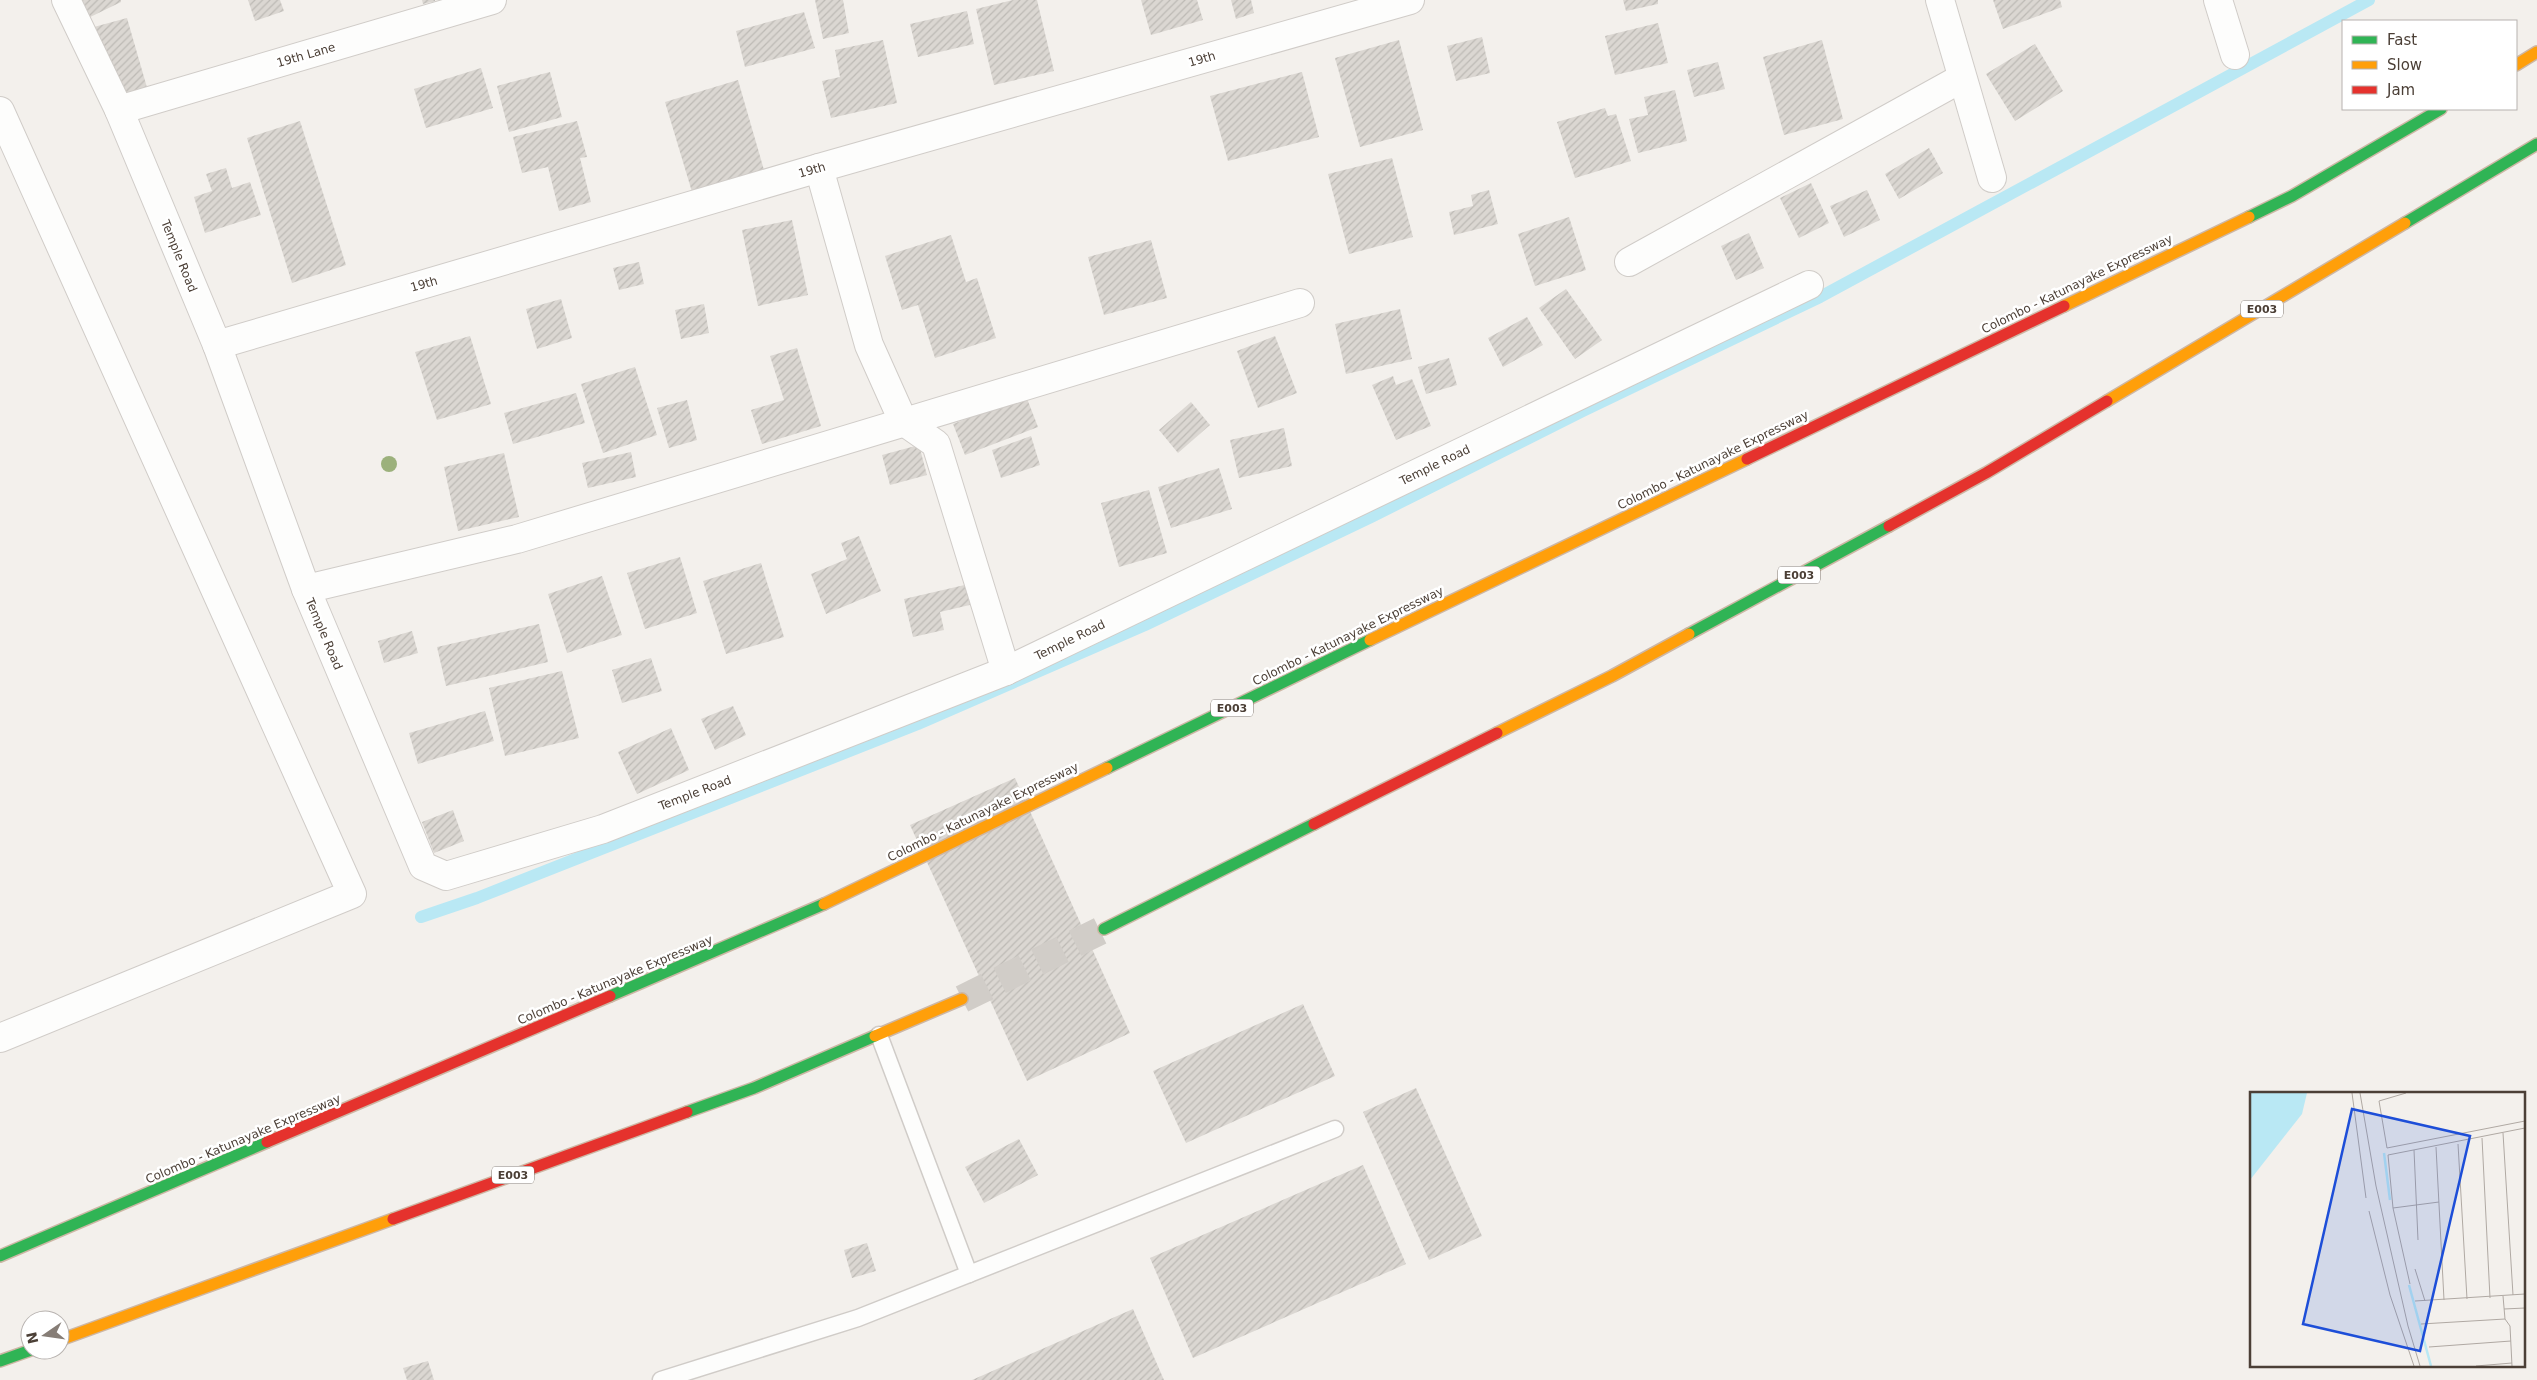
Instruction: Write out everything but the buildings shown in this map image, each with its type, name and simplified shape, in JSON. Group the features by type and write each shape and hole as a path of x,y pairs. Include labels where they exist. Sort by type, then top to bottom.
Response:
{"highway":[{"path":"2517,64 2537,52"},
{"name":"Colombo - Katunayake Expressway","path":"0,1256 805,914 2292,196 2439,110"},
{"name":"E003","path":"1104,929 1612,676 1986,474 2537,144"},
{"name":"E003","path":"70,1336 754,1088 962,999"},
{"path":"0,1361 20,1354"}],"street":[{"name":"Temple Road","path":"66,0 119,110 216,345 306,590 423,866 446,876 603,829 1006,671 1809,286"},
{"name":"19th Lane","path":"119,110 492,0"},
{"name":"19th","path":"216,345 819,168 1410,0"},
{"path":"1940,0 1992,178"},
{"path":"2218,0 2235,55"},
{"path":"1629,262 1962,78"},
{"path":"0,111 352,894 0,1038"},
{"path":"819,168 869,345 903,421 936,444 1006,671"},
{"path":"306,590 517,539 903,421 1300,303"}],"lane":[{"path":"878,1035 969,1274"},
{"path":"661,1380 858,1318 1335,1129"}],"waterway":[{"path":"421,917 477,898 918,724 1145,625 1373,516 1583,411 1820,297 2369,0"}],"tunnel":[{"path":"962,999 1104,929"}],"traffic: fast":[{"path":"2249,217 2292,196 2439,110"},
{"path":"2405,223 2537,144"},
{"path":"1689,634 1889,526"},
{"path":"1107,768 1370,640"},
{"path":"1104,929 1314,824"},
{"path":"610,996 824,904"},
{"path":"687,1112 754,1088 875,1036"},
{"path":"0,1256 267,1142"},
{"path":"0,1361 20,1354"}],"traffic: slow":[{"path":"2517,64 2537,52"},
{"path":"2064,306 2249,217"},
{"path":"2107,401 2405,223"},
{"path":"1370,640 1747,459"},
{"path":"1497,733 1612,676 1689,634"},
{"path":"824,904 1107,768"},
{"path":"875,1036 962,999"},
{"path":"70,1336 393,1219"}],"traffic: jam":[{"path":"1747,459 2064,306"},
{"path":"1889,526 1986,473 2107,401"},
{"path":"1314,824 1497,733"},
{"path":"267,1142 610,996"},
{"path":"393,1219 687,1112"}]}
